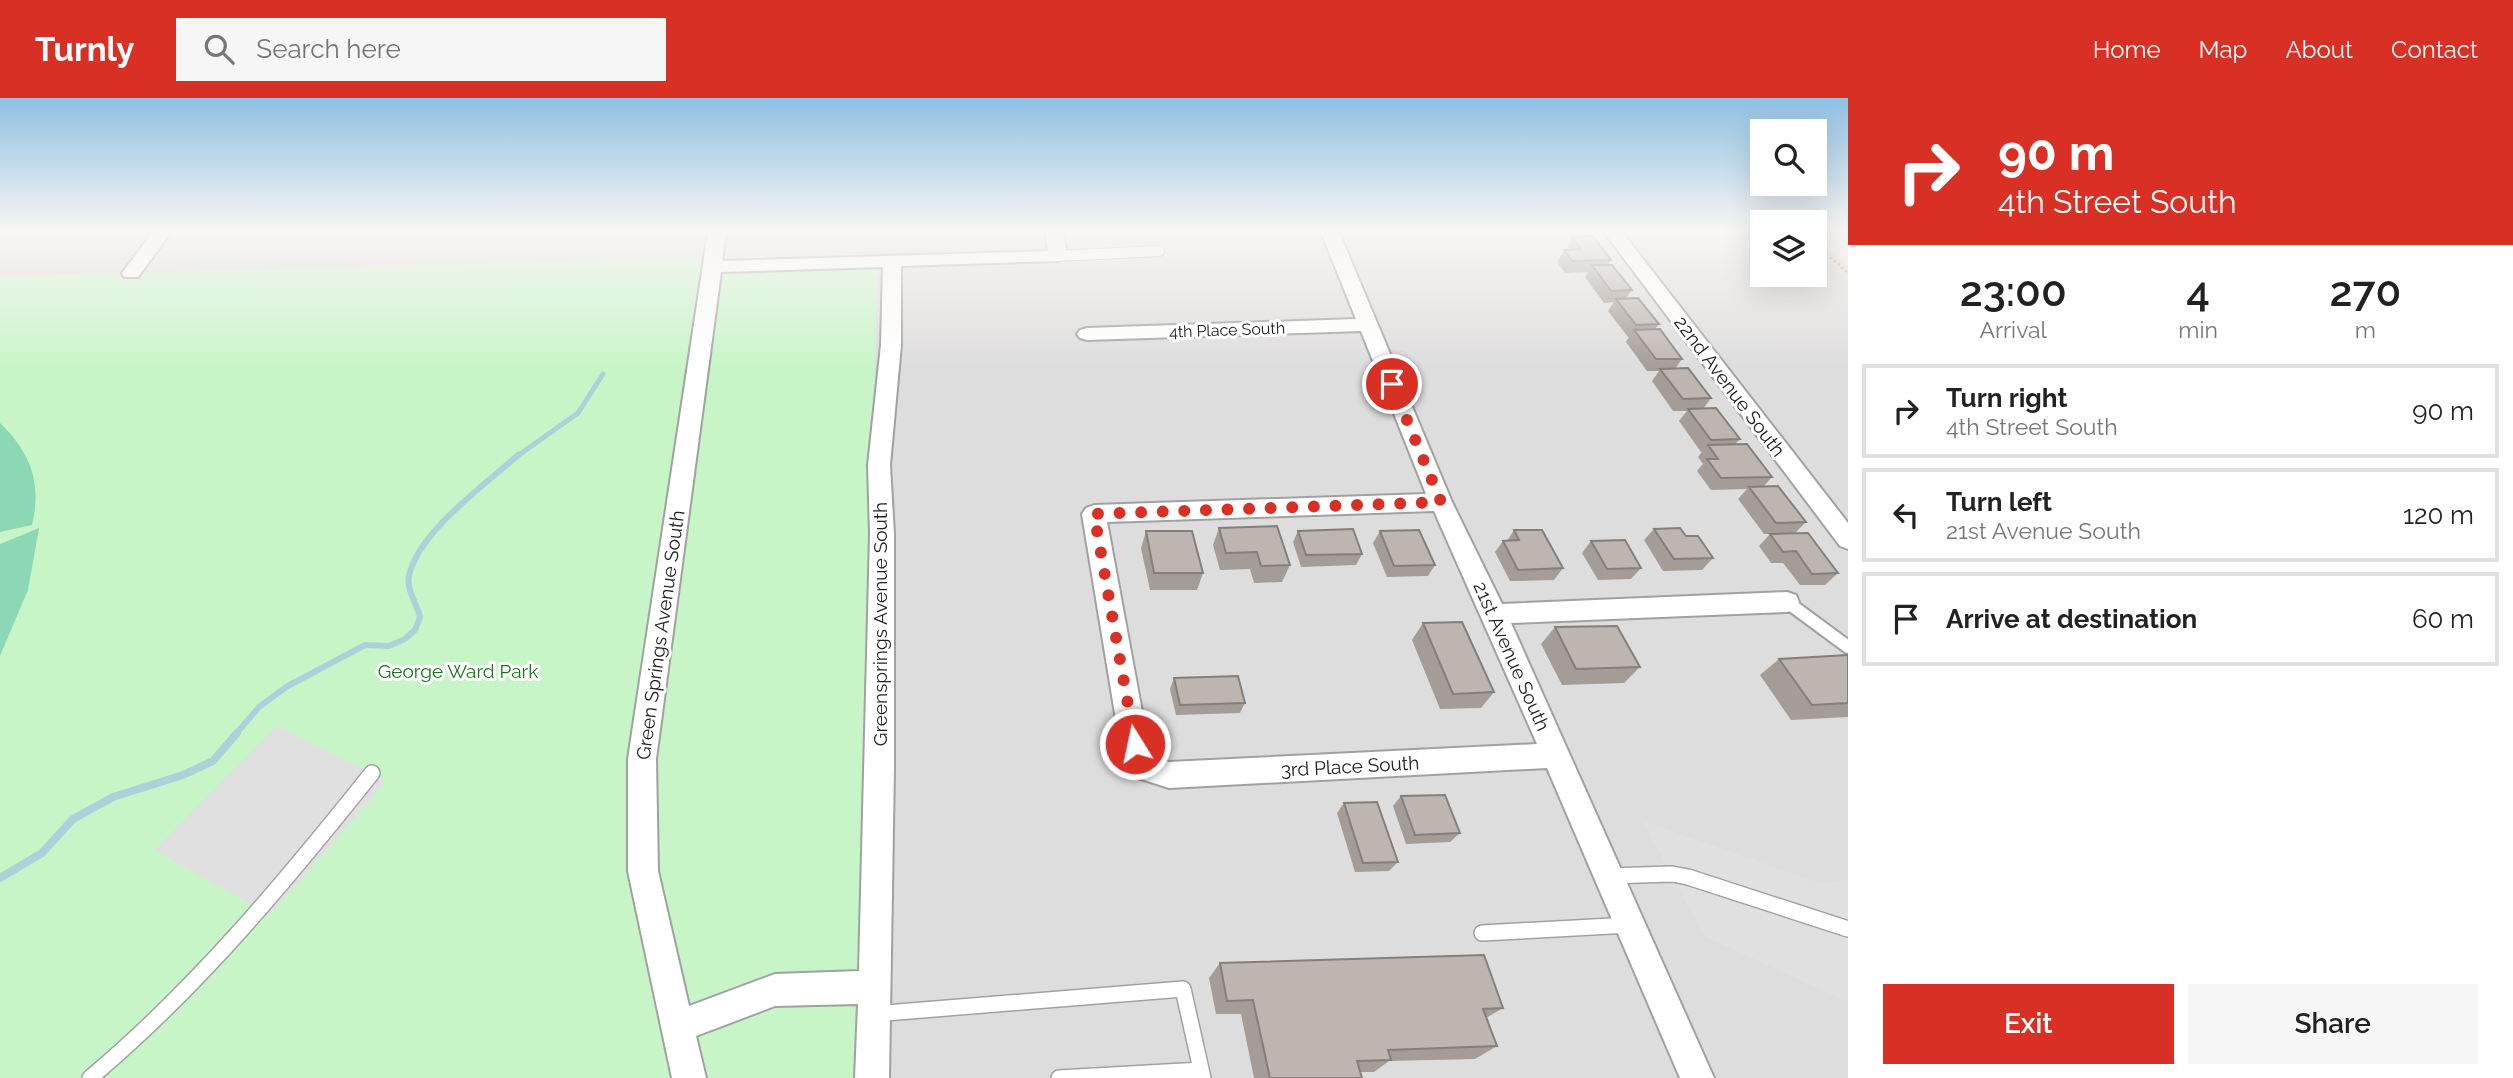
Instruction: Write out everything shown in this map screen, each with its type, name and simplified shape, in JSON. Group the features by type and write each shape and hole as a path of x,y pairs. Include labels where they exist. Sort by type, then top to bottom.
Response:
{"street":[{"name":"Green Springs Avenue South","path":"689,1078 643,872 642,759 710,278"},
{"name":"Greensprings Avenue South","path":"872,1078 880,766 882,534 879,465 891,345 892,278"},
{"name":"21st Avenue South","path":"1349,278 1441,502 1494,614 1697,1078"},
{"name":"22nd Avenue South","path":"1648,278 1848,540"},
{"name":"4th Place South","path":"1087,334 1368,325"},
{"name":"3rd Place South","path":"1441,502 1094,514 1135,744 1145,768 1168,775 1556,755"},
{"path":"1494,614 1787,602"},
{"path":"676,1027 775,990 873,1001"}],"lane":[{"path":"1787,602 1848,647"},
{"path":"90,1078 135,1042 229,948 372,773"},
{"path":"1609,876 1672,874 1688,877 1848,929"},
{"path":"1482,933 1630,925"},
{"path":"873,1001 1183,989 1202,1074 1059,1078"}],"shaded area":[{"path":"135,278 1750,278 1750,287 1827,287 1827,278 1848,278 1848,1078 855,1078"},
{"path":"277,726 387,781 270,915 154,850"},
{"path":"1643,821 1819,883 1848,880 1848,1002 1704,936"}],"green space":[{"name":"George Ward Park","path":"0,278 877,278 855,1078 0,1078"},
{"path":"0,423 26,457 36,496 32,525 0,532"},
{"path":"39,528 28,590 0,656 0,544"}],"building":[{"path":"1601,278 1622,278 1632,290 1611,291"},
{"path":"1638,298 1659,324 1636,325 1616,299"},
{"path":"1660,329 1682,359 1656,359 1634,330"},
{"path":"1688,368 1711,398 1683,399 1660,369"},
{"path":"1716,408 1740,439 1711,440 1688,409"},
{"path":"1747,444 1772,477 1721,478 1707,459 1718,459 1708,445"},
{"path":"1778,486 1806,522 1776,523 1749,487"},
{"path":"1277,526 1290,565 1261,566 1257,552 1226,553 1219,528"},
{"path":"1680,528 1686,536 1698,536 1713,558 1674,559 1654,529"},
{"path":"1353,529 1362,554 1306,555 1298,531"},
{"path":"1419,530 1435,565 1394,566 1380,531"},
{"path":"1514,530 1542,530 1563,568 1518,570 1503,541 1519,540"},
{"path":"1146,531 1192,531 1203,573 1154,573"},
{"path":"1808,533 1838,573 1812,574 1796,551 1783,552 1770,534"},
{"path":"1625,540 1641,568 1607,569 1591,541"},
{"path":"1462,622 1494,692 1453,694 1423,623"},
{"path":"1617,626 1640,667 1576,669 1555,627"},
{"path":"1848,655 1848,703 1812,705 1779,659"},
{"path":"1238,676 1245,703 1180,705 1174,678"},
{"path":"1445,795 1460,833 1415,835 1401,796"},
{"path":"1377,802 1398,862 1363,863 1344,803"},
{"path":"1484,955 1503,1008 1483,1009 1497,1046 1388,1050 1391,1060 1357,1061 1362,1078 1270,1078 1253,1000 1227,1001 1220,963"}],"waterway":[{"path":"516,457 578,413 603,374"},
{"path":"235,735 259,707 286,687 365,645 389,646 405,639 415,630 420,617 408,581 415,559 425,543 454,510 518,455"},
{"path":"0,878 42,853 73,819 113,797 183,775 213,761 237,733"}],"route":[{"path":"1135,744 1094,514 1441,502 1392,384"}]}
